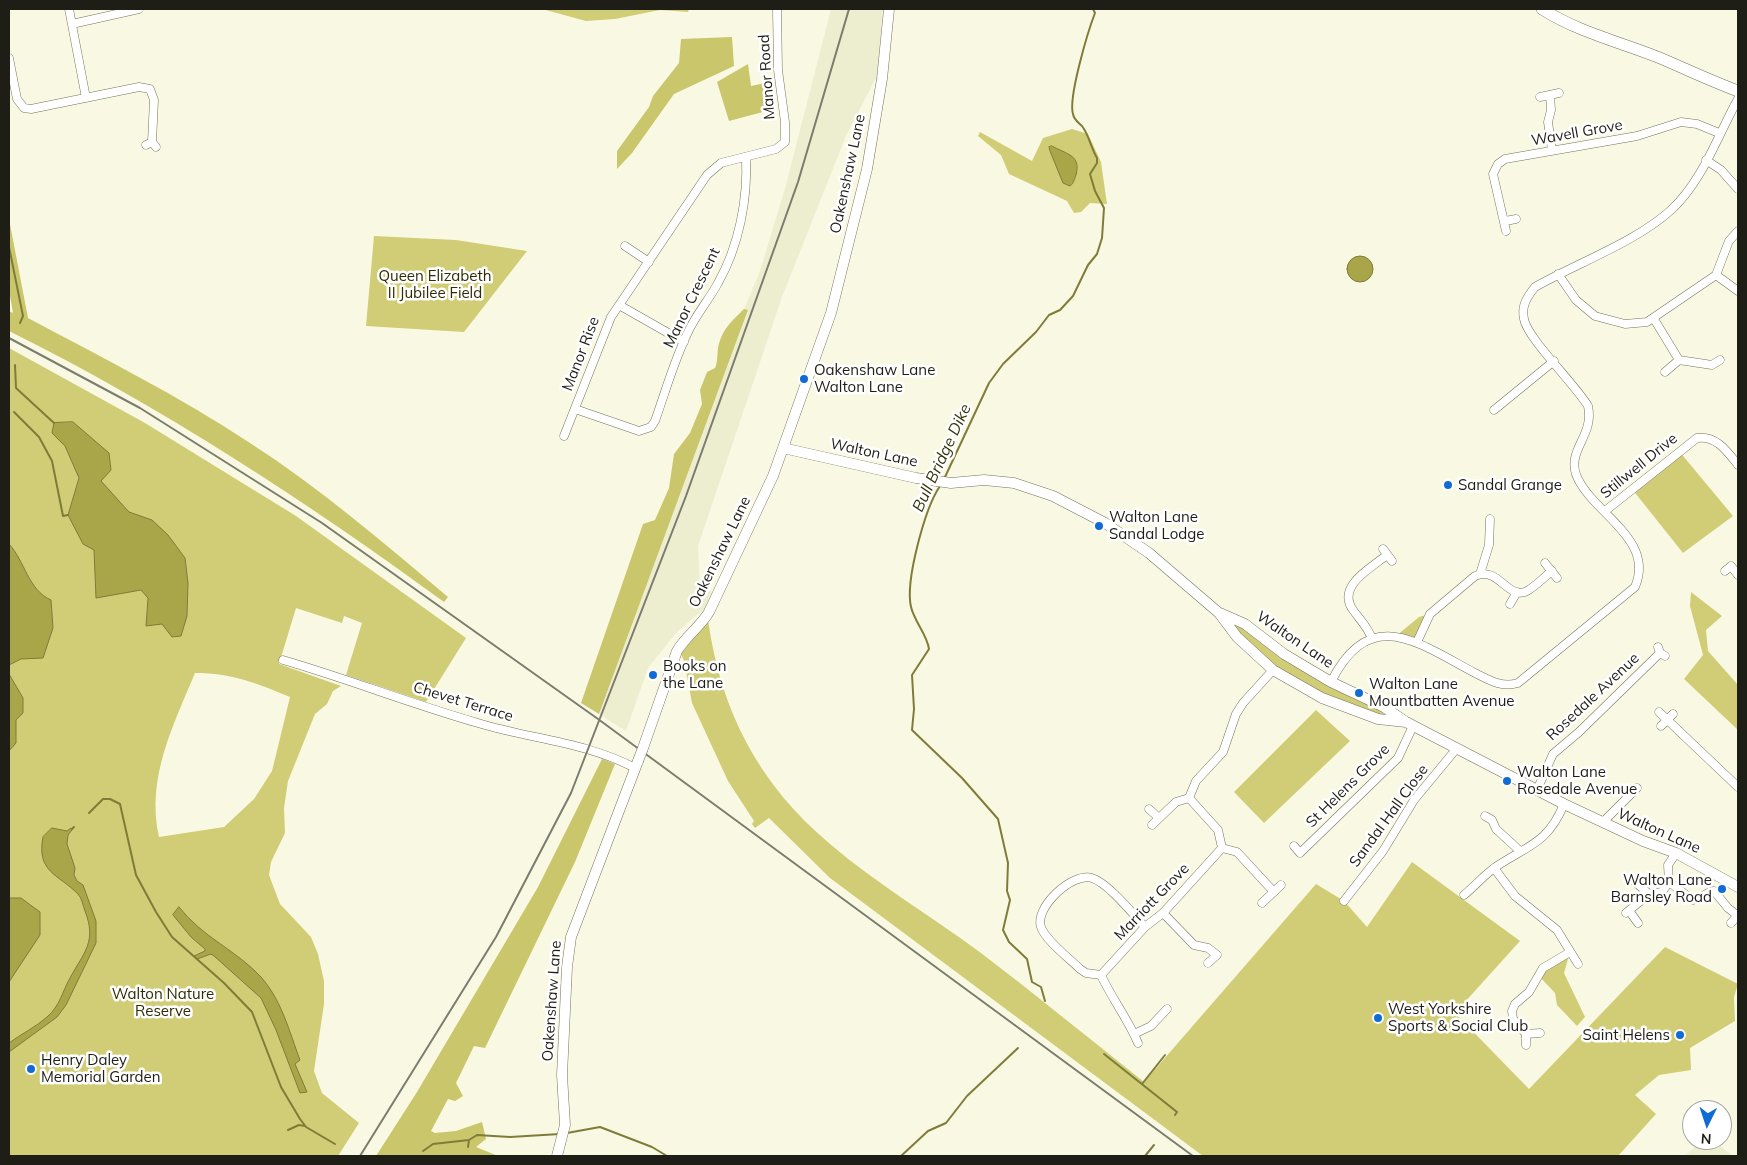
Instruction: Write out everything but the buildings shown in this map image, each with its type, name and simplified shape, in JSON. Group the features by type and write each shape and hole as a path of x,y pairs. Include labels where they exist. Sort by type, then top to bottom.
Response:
{"main road":[{"path":"1542,9 1553,16 1623,46 1658,58 1700,77 1738,91"}],"street":[{"path":"69,9 86,98"},
{"path":"72,24 139,9"},
{"name":"Manor Road","path":"777,9 778,70 784,122 784,142"},
{"name":"Oakenshaw Lane","path":"557,1156 563,1133 562,1075 568,952 571,937 636,764 644,748 677,651 682,641 701,624 712,605 773,476 831,312 862,193 882,79 889,9"},
{"path":"9,58 17,99 24,108 31,109 139,87 150,90 154,100 152,145"},
{"path":"1540,97 1559,93"},
{"path":"1550,95 1551,110 1548,122 1552,150"},
{"path":"1322,698 1347,654 1359,645 1372,639 1396,636 1417,642 1498,684 1512,685 1525,679 1635,587 1640,576 1640,558 1634,547 1605,511 1584,490 1577,477 1574,465 1576,452 1588,430 1590,418 1588,406 1554,361 1528,331 1523,309 1527,296 1535,287 1631,236 1671,210 1688,190 1738,99"},
{"name":"Wavell Grove","path":"1506,231 1492,174 1498,164 1504,159 1637,136 1680,122 1697,124 1719,133"},
{"name":"Manor Rise","path":"564,436 605,327 714,168 721,163 776,149 784,142"},
{"name":"Manor Crescent","path":"575,409 639,431 651,427 694,319 719,282 729,257 740,224 747,177 746,157"},
{"path":"1706,160 1720,170 1738,189"},
{"path":"1504,221 1516,219"},
{"path":"1558,274 1576,300 1595,316 1625,324 1636,324 1654,318 1716,275 1729,240 1738,231"},
{"path":"625,246 649,262"},
{"path":"1716,275 1738,291"},
{"path":"619,305 684,342"},
{"path":"1654,318 1679,360"},
{"path":"1665,372 1679,360 1712,365 1720,360"},
{"path":"1496,405 1554,361"},
{"name":"Stillwell Drive","path":"1605,511 1697,438 1705,437 1717,441 1738,463"},
{"name":"Walton Lane","path":"783,448 840,462 942,482 984,480 1014,483 1053,496 1105,522 1149,553 1219,613 1237,637 1273,670 1322,698 1378,719 1409,724"},
{"path":"1417,642 1430,614 1480,574 1489,545 1490,520"},
{"path":"1372,639 1368,628 1350,606 1348,592 1353,583 1387,555"},
{"path":"1544,563 1557,578"},
{"path":"1725,571 1731,566 1738,574"},
{"path":"1480,574 1495,576 1517,592 1527,591 1552,571"},
{"path":"1510,604 1517,592"},
{"name":"Walton Lane","path":"1219,613 1245,624 1284,654 1330,682 1384,707 1409,724 1564,804 1643,841 1676,852 1738,887"},
{"name":"Rosedale Avenue","path":"1537,790 1552,754 1579,732 1661,652"},
{"path":"1189,798 1196,781 1223,752 1236,714 1243,703 1273,670 1284,654"},
{"name":"Chevet Terrace","path":"283,660 344,678 478,724 612,756 636,764"},
{"path":"1659,712 1670,717 1738,787"},
{"path":"1661,726 1670,717"},
{"name":"St Helens Grove","path":"1294,846 1300,853 1398,758 1409,724"},
{"name":"Sandal Hall Close","path":"1344,901 1383,851 1414,800 1457,748"},
{"path":"1603,822 1636,788"},
{"path":"1152,826 1176,802 1189,798"},
{"path":"1189,798 1218,830 1222,848 1237,852 1274,892"},
{"path":"1464,895 1494,868 1545,836 1564,804"},
{"path":"1149,809 1159,818"},
{"path":"1485,816 1492,820 1496,829 1520,851"},
{"name":"Marriott Grove","path":"1102,975 1145,927 1163,914 1222,848"},
{"path":"1638,923 1628,912 1649,894 1662,892 1668,882 1668,865 1676,852"},
{"path":"1494,868 1514,896 1557,930 1578,964"},
{"path":"1138,1043 1102,975 1086,973 1080,969 1043,932 1039,920 1043,907 1070,881 1077,878 1090,877 1103,885 1145,927"},
{"path":"1634,881 1649,894"},
{"path":"1668,882 1693,900 1701,898 1709,891 1714,891 1738,916 1731,923"},
{"path":"1262,903 1281,885"},
{"path":"1163,914 1194,945 1214,951 1217,955 1208,963"},
{"path":"1526,1045 1526,1034 1513,1019 1512,1011 1515,1004 1530,992 1543,968 1570,952"},
{"path":"1134,1034 1151,1026 1167,1009"},
{"path":"1526,1034 1540,1033"}],"shaded area":[{"path":"831,9 883,9 877,76 846,136 782,297 698,546 700,588 712,592 705,608 676,633 648,668 626,731 599,714 748,311 744,309 759,274 786,185"},
{"path":"732,37 734,66 674,94 632,153 617,169 617,151 649,107 653,96 679,63 681,39"},
{"path":"748,64 751,86 770,82 774,109 729,121 717,82"},
{"path":"1052,146 1072,156 1077,163 1076,175 1070,186 1063,183 1050,151 1049,147"},
{"path":"9,219 28,318 168,393 276,460 351,517 448,597 444,602 392,564 232,457 122,391 9,331 9,311 13,313 9,290"},
{"path":"1360,256 1369,260 1373,269 1369,278 1360,282 1351,278 1347,269 1351,260"},
{"path":"744,309 748,310 599,714 581,703 643,524 655,520 669,488 674,454 690,433 702,404 700,390 707,372 715,368 722,336 728,326"},
{"path":"73,422 109,453 111,470 101,481 129,512 152,520 168,535 185,558 188,583 187,616 181,636 172,637 162,624 146,626 148,598 141,590 96,598 94,550 83,544 68,515 79,478 65,446 52,433 54,423"},
{"path":"9,544 37,589 51,600 53,628 43,658 21,659 9,665"},
{"path":"9,674 23,698 23,713 16,720 16,743 9,751"},
{"path":"602,759 615,764 575,862 485,1048 474,1046 456,1083 463,1096 455,1101 448,1099 431,1131 435,1133 456,1131 482,1122 486,1139 476,1147 498,1156 376,1156 417,1092 538,887"},
{"path":"52,828 67,831 71,828 72,830 68,835 67,844 75,868 74,875 77,881 83,885 96,921 96,943 66,1005 57,1017 9,1052 9,1043 43,1021 55,1008 84,954 89,939 88,922 78,894 50,871 43,858 43,837"},
{"path":"9,898 21,898 40,912 40,935 9,982"},
{"path":"179,907 198,927 251,967 268,986 280,1006 288,1027 300,1060 295,1064 307,1092 300,1093 276,1030 261,998 211,954 197,959 194,956 205,951 205,949 191,937 173,915"},
{"path":"1691,1150 1726,1150 1733,1156 1685,1156"}],"green space":[{"path":"542,9 689,9 688,12 660,10 615,19 586,21"},
{"path":"1072,129 1088,134 1101,162 1107,204 1090,203 1081,212 1074,213 1067,201 1009,174 1001,155 978,136 980,132 1032,161 1043,138"},
{"name":"Queen Elizabeth II Jubilee Field","path":"374,236 456,240 527,251 464,332 366,326"},
{"name":"Walton Nature Reserve","path":"9,348 145,423 296,516 466,638 426,702 346,675 362,623 344,616 342,623 296,608 279,664 341,686 333,691 327,704 315,714 288,781 284,808 285,833 271,862 269,875 280,904 311,937 318,954 324,981 324,1004 314,1071 322,1093 359,1123 338,1156 9,1156","holes":["195,673 208,673 244,680 290,697 272,771 254,799 224,827 159,837 156,794 164,753"]},
{"path":"1679,451 1733,516 1683,553 1632,489"},
{"path":"1691,592 1722,616 1706,630 1708,651 1738,685 1738,730 1684,679 1703,655 1690,606"},
{"path":"1219,613 1284,654 1406,722 1378,719 1273,670"},
{"path":"1430,614 1417,642 1396,636 1419,617"},
{"path":"708,620 714,654 723,685 747,744 783,797 805,821 848,859 981,953 1144,1082 1316,884 1344,901 1367,927 1412,862 1520,941 1455,1013 1529,1089 1665,947 1738,984 1734,997 1735,1021 1690,1048 1691,1070 1659,1075 1635,1095 1656,1114 1618,1156 1203,1156 830,878 769,818 755,828 752,824 754,821 728,781 692,703 681,654"},
{"path":"1316,710 1350,741 1264,823 1234,792"},
{"path":"1570,952 1564,973 1585,1017 1577,1026 1557,1005 1555,993 1539,976 1543,968"}],"waterway":[{"name":"Bull Bridge Dike","path":"945,477 989,383 1003,364 1036,332 1049,315 1060,310 1073,296 1088,265 1097,254 1102,238 1104,208 1095,191 1090,174 1097,163 1097,158 1082,126 1074,118 1072,106 1080,64 1095,13 1093,9"},
{"path":"9,247 23,316 20,323"},
{"path":"15,365 16,388 54,423"},
{"path":"14,412 39,437 52,461 63,516 68,515"},
{"name":"Bull Bridge Dike","path":"940,486 934,496 923,527 911,580 911,607 926,638 929,649 912,675 914,709 912,730 962,778 998,819 1008,863 1007,891 1010,900 1003,930 1009,942 1027,959 1032,982 1041,987 1045,1001"},
{"path":"89,813 103,799 110,799 120,804 136,875 156,912 172,937 224,983 252,1012 281,1087 300,1119 306,1127 335,1144"},
{"name":"Bull Bridge Dike","path":"901,1156 928,1131 946,1123 967,1096 1018,1048"},
{"path":"1104,1054 1177,1112 1175,1115"},
{"path":"1142,1084 1165,1055"},
{"path":"288,1130 299,1125 305,1126"},
{"path":"567,1133 600,1127 652,1147 667,1156"},
{"path":"423,1151 433,1144 469,1140 477,1135 510,1137 560,1134"},
{"path":"468,1147 469,1140"},
{"path":"1145,1156 1154,1145"}],"railway":[{"path":"360,1156 496,937 571,793 686,496 798,182 849,9"},
{"path":"9,338 140,408 322,523 598,719 1193,1156"}],"place":[{"name":"Oakenshaw Lane Walton Lane","path":"804,379"},
{"name":"Sandal Grange","path":"1448,485"},
{"name":"Walton Lane Sandal Lodge","path":"1099,526"},
{"name":"Books on the Lane","path":"653,675"},
{"name":"Walton Lane Mountbatten Avenue","path":"1359,693"},
{"name":"Walton Lane Rosedale Avenue","path":"1507,781"},
{"name":"Walton Lane Barnsley Road","path":"1722,889"},
{"name":"West Yorkshire Sports & Social Club","path":"1378,1018"},
{"name":"Saint Helens","path":"1680,1035"},
{"name":"Henry Daley Memorial Garden","path":"31,1069"}]}
